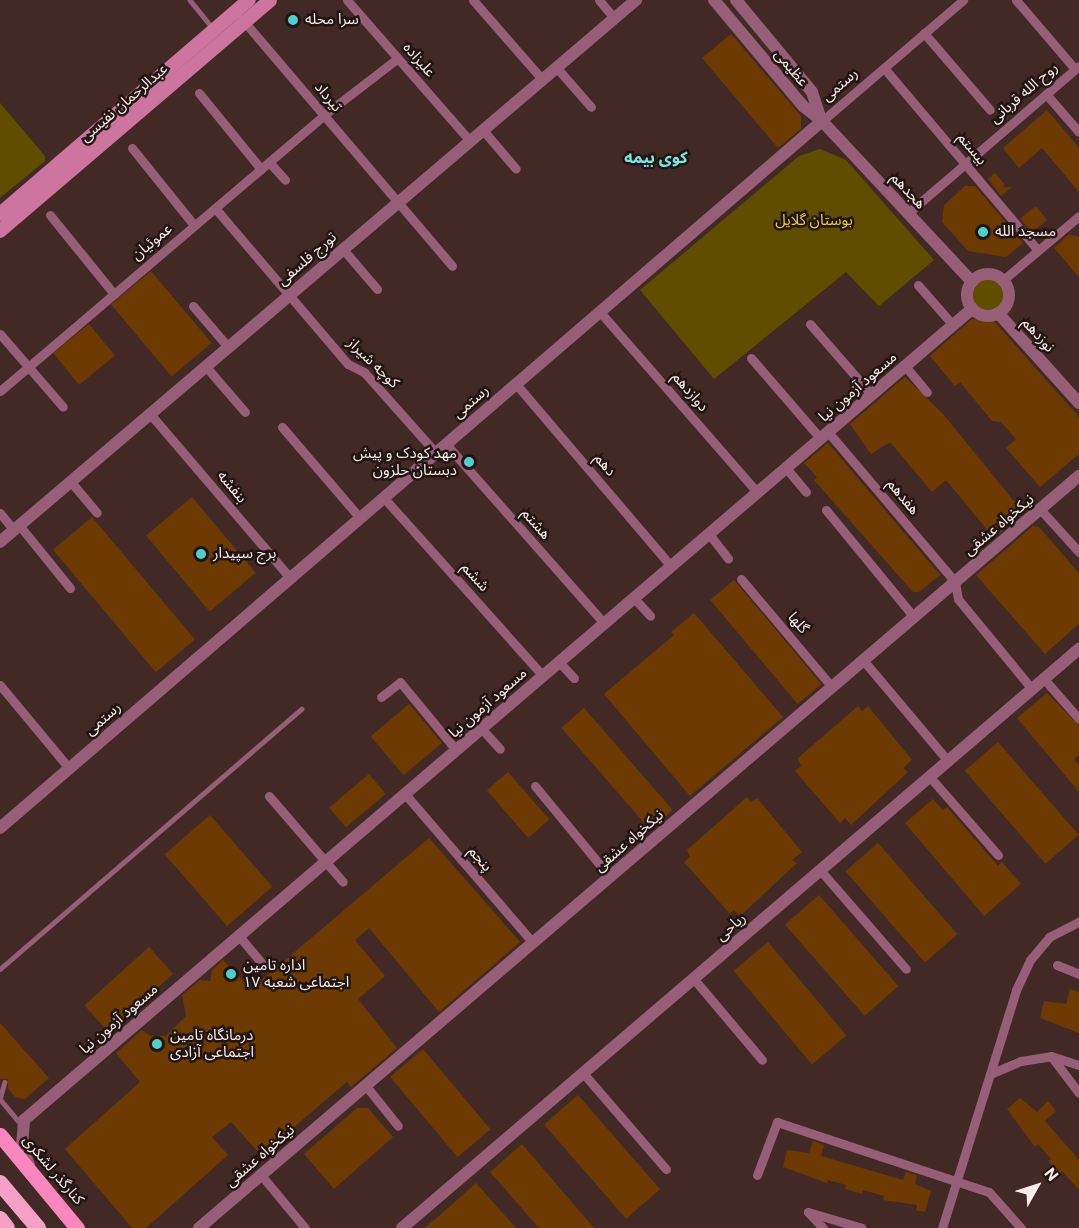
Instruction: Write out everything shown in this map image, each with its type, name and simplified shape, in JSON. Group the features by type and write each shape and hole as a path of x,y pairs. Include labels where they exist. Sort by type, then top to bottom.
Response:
{"highway":[{"path":"0,1184 38,1228"},
{"path":"0,1219 8,1228"}],"main road":[{"name":"عبدالرحمان نفیسی","path":"240,17 249,0"},
{"name":"عبدالرحمان نفیسی","path":"0,231 240,17 270,0"},
{"name":"عبدالرحمان نفیسی","path":"0,214 219,35"},
{"name":"کنارگذر لشکری","path":"0,1135 77,1228"}],"street":[{"name":"علیزاده","path":"347,0 469,141"},
{"path":"474,0 542,79"},
{"path":"599,0 614,18"},
{"name":"تورج فلسفی","path":"0,542 207,368 397,201 636,0"},
{"name":"عظیمی","path":"714,0 803,106 822,121"},
{"name":"عظیمی","path":"736,0 812,92 822,121"},
{"name":"رستمی","path":"0,828 963,0"},
{"path":"1016,0 1077,67"},
{"name":"تیرداد","path":"240,17 452,266"},
{"path":"924,33 990,110"},
{"name":"عموئیان","path":"0,391 324,115 398,58"},
{"path":"556,67 591,107"},
{"name":"روح الله قربانی","path":"908,213 1077,67"},
{"name":"بیستم","path":"884,68 1038,250"},
{"path":"199,93 261,169"},
{"path":"1046,94 1079,132"},
{"name":"هجدهم","path":"822,121 972,282"},
{"path":"482,129 516,169"},
{"path":"132,148 194,225"},
{"path":"269,162 285,180"},
{"name":"کوچه شیراز","path":"215,208 348,364 364,372 436,453"},
{"path":"50,215 114,294"},
{"path":"1002,280 1077,220"},
{"path":"342,248 377,289"},
{"path":"983,275 1002,280 1009,298 998,313 984,316 972,309 967,295 972,282 983,275"},
{"path":"918,285 953,325"},
{"path":"193,306 229,348"},
{"name":"مسعود آزمون نیا","path":"23,1123 972,309"},
{"name":"دوازدهم","path":"600,312 758,492"},
{"name":"نوزدهم","path":"998,313 1079,403"},
{"path":"810,324 872,395"},
{"path":"0,334 63,407"},
{"name":"هفدهم","path":"752,358 955,582"},
{"path":"905,366 927,392"},
{"path":"207,368 245,411"},
{"name":"دهم","path":"516,384 671,566"},
{"name":"بنفشه","path":"151,415 290,578"},
{"path":"282,427 360,518"},
{"name":"هشتم","path":"446,444 604,623"},
{"path":"786,468 806,492"},
{"name":"نیکخواه عشقی","path":"199,1228 1079,476"},
{"path":"72,482 97,513"},
{"name":"ششم","path":"384,498 543,676"},
{"path":"1040,509 1079,552"},
{"path":"825,510 914,617"},
{"path":"0,513 70,588"},
{"path":"709,534 728,558"},
{"name":"گلها","path":"741,579 832,687"},
{"path":"955,582 958,599 1032,689"},
{"path":"634,598 650,616"},
{"name":"ریاحی","path":"402,1228 1079,649"},
{"path":"863,660 948,761"},
{"path":"559,662 574,678"},
{"path":"1044,679 1079,719"},
{"path":"381,697 400,682 456,750"},
{"path":"0,685 69,768"},
{"path":"482,728 500,749"},
{"path":"929,776 998,855"},
{"path":"535,786 610,876"},
{"name":"پنجم","path":"405,794 533,943"},
{"path":"269,796 343,882"},
{"path":"820,870 906,969"},
{"path":"942,1228 1016,990 1030,960 1049,937 1079,922"},
{"path":"239,936 265,967"},
{"path":"1057,965 1079,974"},
{"path":"693,978 762,1060"},
{"path":"990,1074 1021,1061 1051,1056 1079,1065"},
{"path":"1051,1056 1079,1093"},
{"path":"583,1073 666,1169"},
{"path":"366,1086 398,1125"},
{"path":"756,1175 777,1122 989,1192 1021,1228"},
{"path":"23,1123 24,1155 32,1172"},
{"path":"261,1175 304,1228"},
{"path":"823,1228 808,1212 862,1228"}],"lane":[{"path":"190,0 219,35"},
{"path":"0,969 301,710"},
{"path":"5,1082 0,1099 23,1123"}],"green space":[{"path":"0,103 45,156 45,161 0,198"},
{"name":"بوستان گلایل","path":"820,149 846,160 934,260 879,306 846,272 714,379 640,290 799,156"},
{"path":"988,280 999,284 1003,295 999,306 988,310 977,306 973,295 977,284"}],"building":[{"path":"731,34 801,116 801,129 778,148 702,58"},
{"path":"1047,110 1079,148 1079,192 1042,148 1019,168 1003,148"},
{"path":"995,173 1005,185 1002,187 1012,187 1001,196 988,179"},
{"name":"مسجد الله","path":"965,186 975,186 1023,243 1006,257 968,251 942,222 944,205"},
{"path":"1036,206 1047,220 1031,232 1020,218"},
{"path":"1069,234 1079,237 1079,277 1054,248"},
{"path":"151,271 211,343 172,376 111,304"},
{"path":"972,319 993,320 1079,417 1079,454 1040,487 1006,448 1016,439 1001,422 992,421 960,382 955,386 930,356"},
{"path":"89,324 115,356 79,385 53,353"},
{"path":"905,377 943,414 1023,512 994,538 946,480 932,492 890,442 871,454 850,424"},
{"path":"828,443 940,575 919,592 913,592 814,480 817,477 804,463"},
{"name":"برج سپیدار","path":"192,497 256,573 210,611 146,536"},
{"path":"92,517 195,640 156,672 53,550"},
{"path":"1033,526 1039,527 1079,573 1079,624 1045,654 976,575"},
{"path":"734,580 821,684 798,704 710,600"},
{"path":"694,613 783,717 690,796 604,694 674,635 671,632"},
{"path":"1047,693 1079,726 1079,755 1074,759 1079,765 1079,792 1017,718"},
{"path":"409,704 442,743 403,775 371,736"},
{"path":"858,706 862,711 868,706 912,760 903,768 908,772 851,825 845,818 840,823 795,771 801,766 798,758"},
{"path":"584,708 673,810 650,830 561,728"},
{"path":"998,742 1079,835 1045,864 965,771"},
{"path":"508,772 549,820 528,838 487,790"},
{"path":"369,774 386,794 346,827 329,807"},
{"path":"747,797 751,802 757,798 802,852 792,860 797,863 740,916 734,910 730,914 684,862 690,857 687,850"},
{"path":"933,799 943,810 947,807 998,866 1002,862 1021,884 984,916 905,823"},
{"path":"210,815 272,887 227,926 165,854"},
{"path":"429,838 520,942 439,1012 369,928 355,940 385,976 358,999 397,1048 351,1087 347,1082 261,1155 231,1122 212,1137 228,1155 146,1228 132,1228 65,1149 140,1082 116,1053 142,1030 151,1036 166,1036 186,1016 182,995 200,980 210,981 212,970 223,960 251,989"},
{"path":"878,843 957,934 925,963 846,871"},
{"path":"819,895 898,986 864,1016 785,925"},
{"path":"768,942 846,1035 812,1064 734,971"},
{"path":"149,947 173,974 108,1032 84,1005"},
{"path":"1070,989 1079,992 1079,1033 1040,1018 1044,1001 1066,1004"},
{"path":"0,1023 49,1078 25,1099 15,1097 8,1088 8,1079 0,1079"},
{"path":"423,1049 490,1129 458,1157 390,1077"},
{"path":"578,1095 660,1189 626,1219 544,1125"},
{"path":"1020,1098 1037,1112 1048,1101 1056,1111 1045,1121 1079,1160 1079,1190 1062,1171 1059,1174 1048,1161 1051,1159 1038,1144 1035,1147 1007,1109"},
{"path":"357,1108 368,1108 393,1137 334,1189 304,1154"},
{"path":"813,1141 824,1145 821,1156 903,1180 906,1172 917,1175 915,1184 931,1191 925,1212 916,1210 917,1205 883,1200 884,1196 863,1190 862,1194 845,1189 846,1185 828,1180 827,1183 783,1167 787,1150 809,1153"},
{"path":"522,1144 594,1228 539,1228 490,1172"},
{"path":"476,1183 516,1228 424,1228 439,1216"}],"place":[{"name":"سرا محله","path":"293,20"},
{"name":"مسجد الله","path":"983,232"},
{"name":"مهد کودک و پیش دبستان حلزون","path":"469,462"},
{"name":"برج سپیدار","path":"201,554"},
{"name":"اداره تامین اجتماعی شعبه ۱۷","path":"231,974"},
{"name":"درمانگاه تامین اجتماعی آزادی","path":"157,1044"}],"district":[{"name":"کوی بیمه","path":"656,158"}]}
